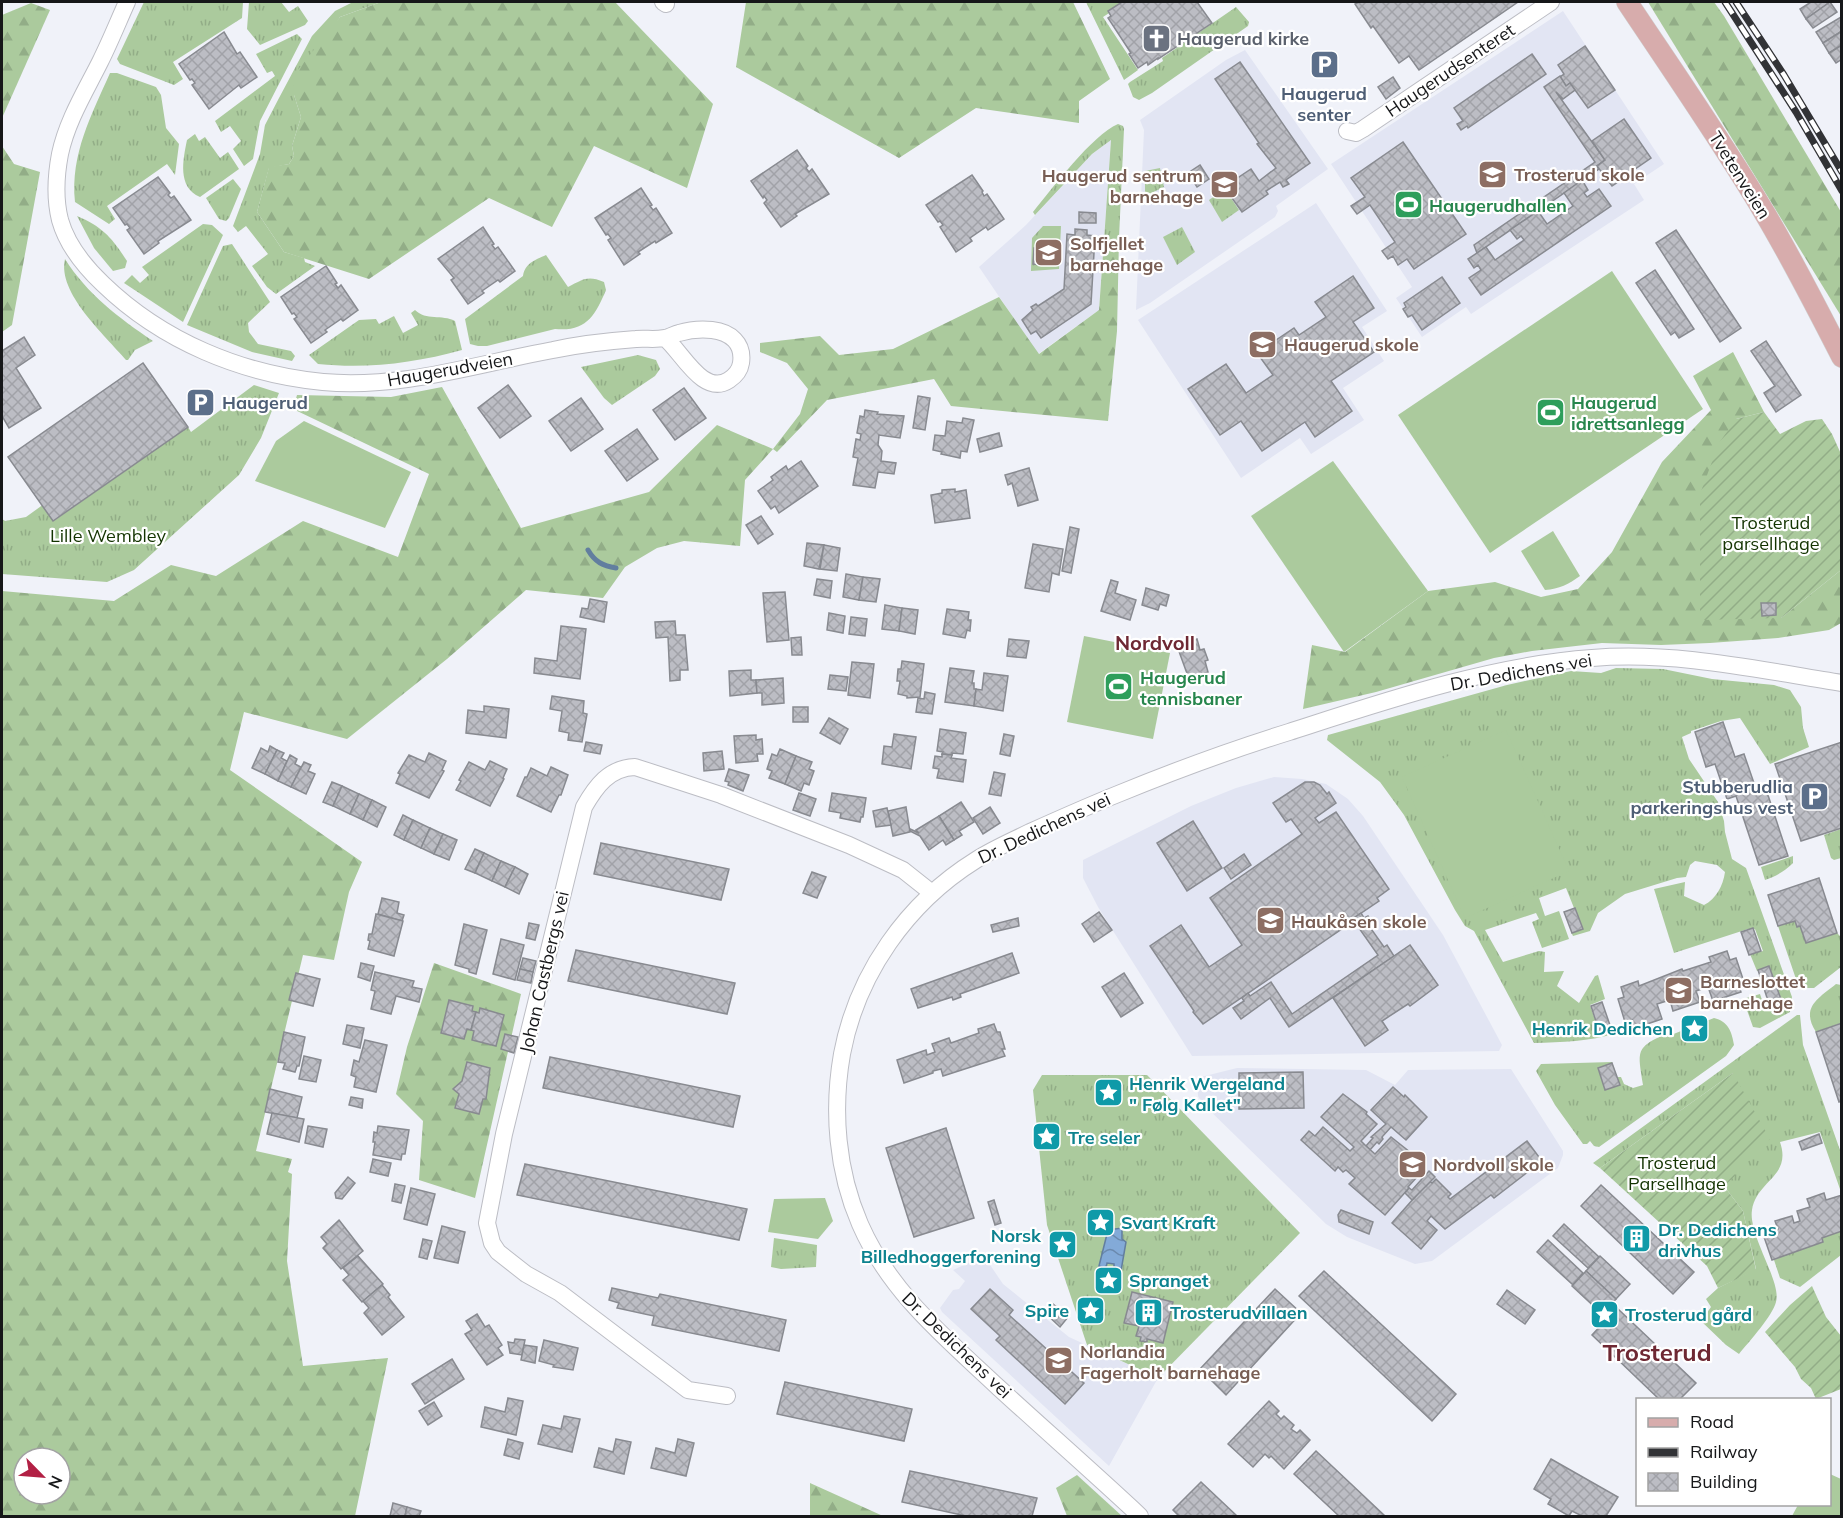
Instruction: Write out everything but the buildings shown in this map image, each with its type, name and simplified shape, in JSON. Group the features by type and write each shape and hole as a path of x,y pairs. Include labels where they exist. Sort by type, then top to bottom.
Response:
{"main road":[{"name":"Tvetenveien","path":"1627,2 1725,149 1803,281 1842,357"}],"street":[{"name":"Haugerudveien","path":"127,2 65,136 58,172 58,209 60,221 70,245 92,274 129,308 153,325 205,352 247,368 288,377 345,383 416,379 596,342 665,339"},
{"name":"Haugerudsenteret","path":"1347,131 1356,133 1363,129 1551,2"},
{"name":"Dr. Dedichens vei","path":"1140,1516 916,1310 881,1264 860,1224 838,1143 840,1068 846,1036 863,988 885,948 901,926 932,893 976,860 1085,807 1255,743 1476,676 1570,660 1639,657 1711,663 1842,683"},
{"name":"Johan Castbergs vei","path":"727,1396 688,1390 560,1293 526,1274 498,1251 492,1243 487,1223 504,1134 584,807 595,788 610,774 622,768 635,767 721,795 849,845 903,870 932,893"}],"shaded area":[{"name":"Trosterud skole","path":"1563,11 1664,164 1634,184 1644,200 1471,314 1466,307 1422,337 1396,298 1412,287 1331,164"},
{"name":"Haugerud sentrum barnehage","path":"1245,50 1328,169 1276,206 1278,211 1275,217 1150,303 1136,310 1144,130 1140,120 1226,60"},
{"name":"Solfjellet barnehage","path":"1111,140 1099,310 1038,354 979,267 1026,225 1092,154"},
{"name":"Haugerud skole","path":"1316,203 1387,311 1362,327 1384,361 1343,388 1364,420 1311,454 1300,438 1241,478 1138,320"},
{"name":"Haukåsen skole","path":"1274,777 1326,784 1348,799 1363,816 1443,935 1502,1045 1499,1051 1192,1056 1098,907 1083,878 1083,860 1191,806 1236,788"},
{"name":"Nordvoll skole","path":"1237,1068 1366,1070 1395,1085 1408,1070 1511,1069 1563,1151 1563,1155 1558,1168 1432,1261 1415,1264 1347,1237 1326,1224 1202,1103 1198,1096 1197,1078"},
{"name":"Norlandia Fagerholt barnehage","path":"984,1256 1003,1284 1069,1337 1158,1378 1109,1466 942,1312 940,1308 953,1290 959,1289 965,1281 953,1270"}],"green space":[{"path":"144,2 243,2 242,18 173,62 183,79 174,85 120,64 117,59"},
{"path":"249,2 281,2 289,12 298,6 308,21 305,25 260,45 247,29"},
{"path":"353,2 381,2 340,17 294,95 301,117 292,146 294,156 289,164 269,168 257,212 284,252 304,258 305,262 315,266 276,294 267,287 252,266 268,254 246,226 238,232 233,226 260,154 265,125 312,36 335,11"},
{"path":"381,2 615,2 713,104 687,188 594,146 552,227 489,198 369,279 284,252 257,212 269,167 289,164 294,156 292,146 301,117 294,95 293,76 340,17"},
{"path":"746,2 1073,2 1110,79 1079,101 1079,123 976,108 899,158 736,67"},
{"path":"1086,2 1126,2 1103,17 1138,70 1124,80"},
{"path":"1648,2 1714,2 1724,16 1841,212 1841,316"},
{"path":"31,3 50,10 2,118 2,15"},
{"path":"1236,7 1249,22 1248,26 1152,93 1139,100 1133,97 1128,84 1130,82 1163,61 1162,58"},
{"path":"297,34 302,39 260,121 253,159 244,166 233,149 241,141 230,126 221,132 215,121 275,76 272,71 267,73 256,54"},
{"path":"110,73 117,73 156,87 161,95 166,128 179,144 175,175 167,164 107,206 115,219 109,224 75,202 74,184 84,135"},
{"path":"1118,124 1124,129 1119,238 1104,240 1111,140 1092,154 1035,215 1033,212 1073,164 1096,139"},
{"path":"195,134 199,141 205,137 220,158 228,152 239,169 200,197 188,187 183,172 187,140"},
{"path":"2,146 14,164 40,172 12,325 2,332"},
{"path":"1160,168 1164,187 1145,196 1145,171"},
{"path":"233,179 241,189 226,221 219,219 206,198"},
{"path":"1225,189 1239,210 1222,222 1209,200"},
{"path":"77,216 94,224 111,240 127,261 125,268 113,271 94,248"},
{"path":"203,224 212,225 223,235 183,322 124,283 132,275 140,283 149,275 142,267"},
{"path":"1043,226 1061,226 1059,269 1031,271 1032,238"},
{"path":"1182,227 1195,252 1177,265 1163,237"},
{"path":"1119,238 1117,331 1108,421 951,406 934,379 827,400 777,452 773,449 800,414 808,389 787,363 760,352 760,343 820,336 839,355 893,349 999,297 1039,354 1099,310 1104,240"},
{"path":"232,244 270,302 248,323 249,332 258,344 291,351 295,356 292,361 252,352 187,325 223,246"},
{"path":"546,255 568,287 586,279 604,282 606,290 593,315 582,325 574,328 555,329 487,346 470,344 465,319 523,276 531,262"},
{"path":"65,259 83,283 104,304 153,341 135,350 126,360 95,326 75,299 64,272"},
{"name":"Haugerud idrettsanlegg","path":"1612,271 1703,409 1490,553 1398,415"},
{"path":"415,310 424,315 455,321 462,350 409,361 355,366 318,364 309,355 359,320 376,319 379,324 394,316 403,333 418,325 411,313"},
{"path":"1733,352 1764,412 1736,419 1781,618 1841,570 1841,623 1829,630 1778,638 1661,645 1602,643 1532,651 1494,658 1376,692 1303,709 1312,645 1345,652 1428,591 1495,582 1541,597 1578,589 1612,552 1662,462 1711,410 1693,376"},
{"path":"638,355 656,360 660,369 655,376 612,405 581,367"},
{"name":"Lille Wembley","path":"254,385 279,393 261,438 239,475 134,570 107,582 2,574 2,519 5,521 26,517 44,504 55,520 188,427 191,432"},
{"path":"442,387 521,528 649,492 717,425 773,449 745,480 740,546 684,541 657,548 625,567 603,598 526,590 447,659 347,739 244,712 230,770 362,862 349,892 334,960 303,955 256,1151 292,1159 288,1172 292,1174 287,1261 303,1366 388,1358 355,1516 2,1516 2,591 114,601 171,565 216,576 303,521 398,557 429,474 293,409 297,395 391,397"},
{"name":"Trosterud parsellhage","path":"1764,412 1780,434 1806,421 1822,419 1832,434 1841,454 1841,570 1781,618 1700,620 1700,494 1719,443 1736,419"},
{"path":"304,421 411,472 385,528 255,481 276,441"},
{"path":"1333,461 1428,591 1344,652 1251,516"},
{"path":"1553,531 1580,576 1564,586 1545,590 1521,551"},
{"name":"Haugerud tennisbaner","path":"1084,636 1170,653 1153,739 1067,722"},
{"path":"1616,668 1663,669 1712,679 1774,685 1790,690 1801,707 1803,728 1809,747 1770,764 1740,718 1721,721 1691,731 1682,737 1689,759 1718,802 1732,859 1746,868 1792,997 1790,1012 1760,1028 1753,1027 1743,999 1760,994 1765,1009 1779,1004 1768,968 1757,971 1750,954 1763,951 1755,929 1749,931 1748,929 1674,953 1654,889 1685,882 1684,896 1704,905 1718,892 1725,872 1717,865 1695,861 1690,865 1686,877 1625,894 1598,913 1590,931 1573,936 1571,932 1582,928 1566,888 1539,898 1545,916 1559,911 1569,939 1542,948 1532,922 1539,919 1536,913 1485,930 1503,962 1539,951 1545,952 1544,972 1564,971 1557,986 1579,1003 1595,976 1598,975 1605,999 1590,1005 1600,1034 1616,1028 1616,1033 1586,1040 1534,1043 1474,931 1465,926 1455,910 1404,815 1380,782 1327,740 1328,735 1507,685 1571,671 1601,673"},
{"path":"1506,730 1569,871 1465,918 1402,777"},
{"path":"1841,829 1841,858 1834,860 1831,858 1824,835"},
{"path":"1793,856 1793,863 1790,866 1765,880 1761,867"},
{"path":"1795,921 1800,926 1806,943 1837,933 1841,937 1841,967 1814,988 1804,988 1797,982 1778,926"},
{"path":"434,963 521,994 475,1198 419,1180 423,1121 396,1094 407,1047"},
{"path":"1836,984 1841,985 1841,1023 1816,1032 1810,1016 1811,1010 1818,999"},
{"path":"1800,1015 1803,1045 1841,1153 1841,1192 1820,1132 1780,1142 1782,1154 1778,1171 1760,1192 1752,1210 1755,1232 1777,1293 1776,1302 1766,1321 1739,1354 1701,1321 1711,1307 1706,1299 1718,1288 1756,1269 1743,1211 1724,1186 1733,1165 1733,1073 1600,1168 1593,1163"},
{"path":"1714,1018 1726,1024 1732,1036 1734,1045 1726,1056 1599,1147 1594,1146 1590,1141 1583,1144 1555,1105 1536,1071 1541,1064 1612,1062 1617,1077 1621,1077 1624,1084 1633,1088 1643,1085 1640,1057 1649,1042"},
{"name":"Trosterud Parsellhage","path":"1733,1073 1770,1139 1733,1165 1735,1176 1724,1186 1743,1211 1756,1270 1718,1288 1707,1266 1600,1168"},
{"path":"1042,1075 1147,1075 1300,1233 1158,1378 1087,1345 1047,1225 1033,1090"},
{"path":"825,1198 833,1221 818,1239 768,1232 774,1199"},
{"path":"1841,1230 1841,1255 1800,1287 1780,1278 1775,1258 1810,1238"},
{"path":"774,1238 817,1245 816,1267 781,1269 771,1267"},
{"path":"1812,1286 1826,1317 1841,1336 1841,1389 1816,1398 1795,1367 1765,1332 1790,1305"},
{"path":"1831,1474 1841,1479 1841,1516 1792,1516 1797,1506 1831,1506"},
{"path":"1077,1475 1122,1516 1067,1516 1056,1488"},
{"path":"810,1483 883,1516 810,1516"}],"water":[{"path":"1122,1228 1122,1239 1126,1242 1121,1271 1114,1270 1114,1264 1107,1263 1106,1268 1099,1266 1108,1230"}],"waterway":[{"path":"588,550 600,563 616,568"}],"railway":[{"path":"1725,2 1796,112 1842,191"},
{"path":"1736,2 1784,75 1842,172"}],"place":[{"name":"Haugerud kirke","path":"1156,38"},
{"name":"Haugerud senter","path":"1324,64"},
{"name":"Trosterud skole","path":"1493,174"},
{"name":"Haugerud sentrum barnehage","path":"1224,185"},
{"name":"Haugerudhallen","path":"1408,205"},
{"name":"Solfjellet barnehage","path":"1049,253"},
{"name":"Haugerud skole","path":"1263,344"},
{"name":"Haugerud","path":"201,402"},
{"name":"Haugerud idrettsanlegg","path":"1550,412"},
{"name":"Haugerud tennisbaner","path":"1119,687"},
{"name":"Stubberudlia parkeringshus vest","path":"1814,796"},
{"name":"Haukåsen skole","path":"1270,921"},
{"name":"Barneslottet barnehage","path":"1679,991"},
{"name":"Henrik Dedichen","path":"1694,1028"},
{"name":"Henrik Wergeland \" Følg Kallet\"","path":"1108,1093"},
{"name":"Tre seler","path":"1047,1137"},
{"name":"Nordvoll skole","path":"1412,1164"},
{"name":"Svart Kraft","path":"1100,1222"},
{"name":"Dr. Dedichens drivhus","path":"1637,1239"},
{"name":"Norsk Billedhoggerforening","path":"1062,1245"},
{"name":"Spranget","path":"1108,1280"},
{"name":"Spire","path":"1090,1310"},
{"name":"Trosterudvillaen","path":"1149,1312"},
{"name":"Trosterud gård","path":"1604,1314"},
{"name":"Norlandia Fagerholt barnehage","path":"1059,1361"}],"district":[{"name":"Nordvoll","path":"1155,642"},
{"name":"Trosterud","path":"1657,1352"}]}
